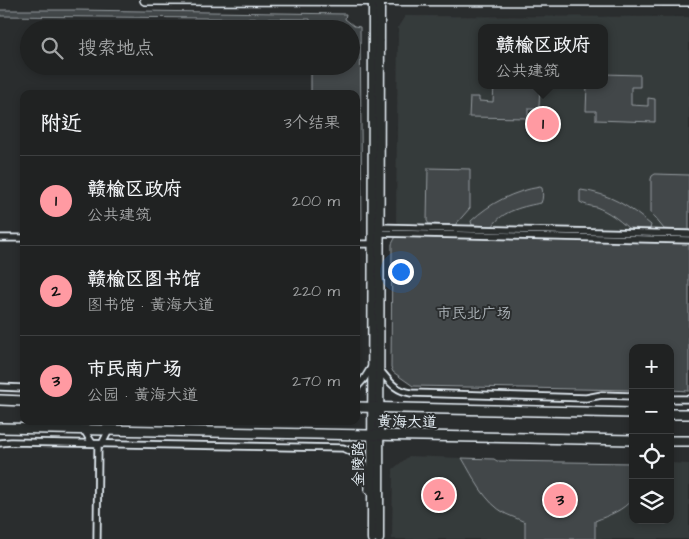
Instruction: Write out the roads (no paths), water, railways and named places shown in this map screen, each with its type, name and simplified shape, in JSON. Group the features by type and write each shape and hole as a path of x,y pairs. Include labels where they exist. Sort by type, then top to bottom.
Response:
{"main road":[{"path":"145,0 689,1"},
{"path":"0,400 20,401"},
{"name":"黄海大道","path":"360,407 629,413"},
{"path":"674,414 689,414"},
{"name":"黄海大道","path":"0,428 629,440"},
{"path":"674,441 689,441"}],"street":[{"name":"金陵路","path":"373,0 376,435 379,539"},
{"name":"金陵路","path":"376,367 372,244 376,230 380,0"},
{"path":"376,230 689,234"},
{"path":"376,230 689,240"},
{"path":"0,238 20,238"},
{"path":"360,244 372,244"},
{"path":"360,384 376,367 392,385 399,390 411,393 586,398 629,396"},
{"path":"0,387 20,388"},
{"path":"674,399 689,399"},
{"path":"84,430 97,443"},
{"path":"98,539 97,443 108,430"},
{"name":"金陵路","path":"371,539 376,435"},
{"path":"0,443 343,448 359,457 368,472 368,538 371,539"}],"place":[{"name":"赣榆区政府","path":"543,124"},
{"name":"赣榆区图书馆","path":"439,495"},
{"name":"市民南广场","path":"560,500"}],"park label":[{"name":"市民北广场","path":"474,313"}]}
